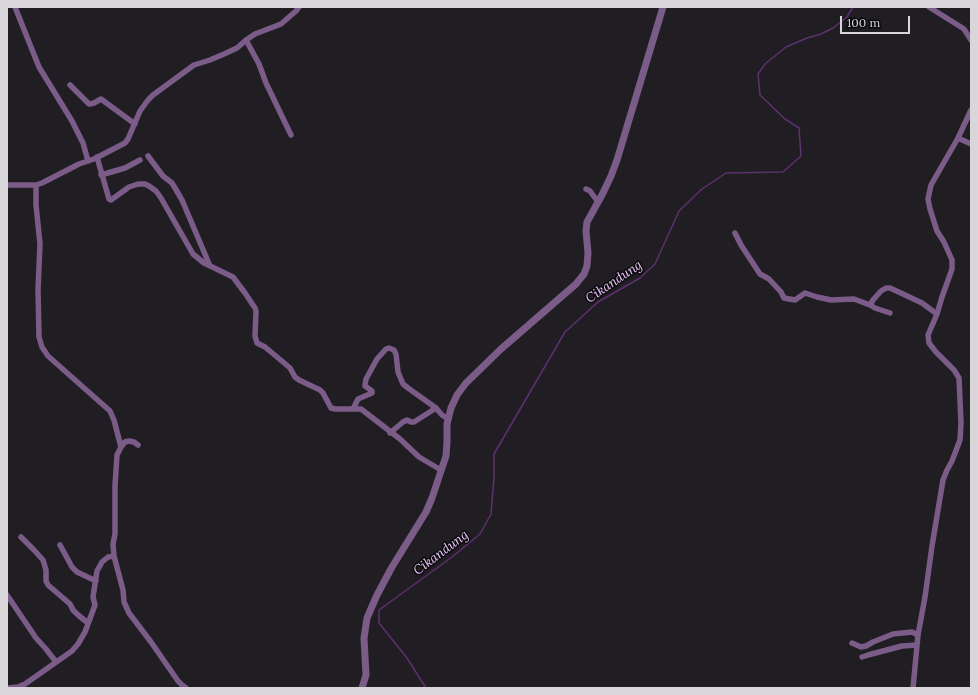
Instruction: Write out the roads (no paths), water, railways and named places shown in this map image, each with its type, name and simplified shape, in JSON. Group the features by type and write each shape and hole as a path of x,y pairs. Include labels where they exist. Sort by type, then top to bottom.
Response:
{"street":[{"path":"15,7 39,67 72,121 83,143 88,161"},
{"path":"7,185 36,185 125,143 140,111 159,90 194,65 210,60 237,48 246,40 264,30 281,24 299,7"},
{"path":"362,688 366,675 364,638 367,618 392,567 426,512 432,498 447,451 447,424 451,408 457,394 466,383 501,349 576,284 582,277 587,266 587,222 618,160 663,7"},
{"path":"929,7 941,12 964,29 971,40"},
{"path":"246,40 259,64 266,83 291,135"},
{"path":"70,84 89,104 101,99 135,124"},
{"path":"913,688 918,635 943,480 960,440 961,423 959,378 954,370 929,343 928,336 952,269 952,260 937,231 928,199 931,185 958,138 971,110"},
{"path":"958,138 971,144"},
{"path":"148,156 163,176 172,183 182,200 210,266"},
{"path":"97,157 110,200 129,187 138,184 145,184 156,191 193,254 204,263 232,277 245,292 256,311 256,343 265,348 290,368 298,380 320,390 331,408 361,409 390,433 400,439 419,457 441,470"},
{"path":"101,174 124,168 140,160"},
{"path":"36,185 36,205 40,244 38,290 39,337 42,347 48,356 110,411 121,447"},
{"path":"586,189 590,191 598,202"},
{"path":"735,233 760,274 769,279 781,292 784,298 795,300 805,293 831,300 854,299 890,313"},
{"path":"870,305 881,291 886,288 890,288 922,304 937,314"},
{"path":"353,409 358,400 372,393 372,391 365,386 366,379 377,358 386,348 389,348 394,350 396,354 398,372 403,384 436,408 448,419"},
{"path":"390,433 403,422 407,420 414,422 436,408"},
{"path":"138,445 134,442 125,442 117,455 115,481 115,534 113,544 114,556 124,602 129,613 178,681 186,688"},
{"path":"21,537 42,560 46,570 46,581 48,586 70,604 73,610 88,623"},
{"path":"60,545 76,572 96,581"},
{"path":"7,688 18,687 25,684 72,651 78,644 95,605 93,597 97,571 102,562 108,557 114,556"},
{"path":"7,595 36,638 56,662"},
{"path":"852,643 861,647 892,634 912,632 918,635"},
{"path":"862,657 902,646 917,646"}],"waterway":[{"name":"Cikandung","path":"426,688 407,658 379,623 379,610 452,557 480,534 491,514 494,454 565,332 598,302 640,278 655,264 679,211 702,189 726,173 783,172 801,156 799,128 785,119 760,95 758,74 765,64 786,47 833,28 847,17 853,7"}]}
